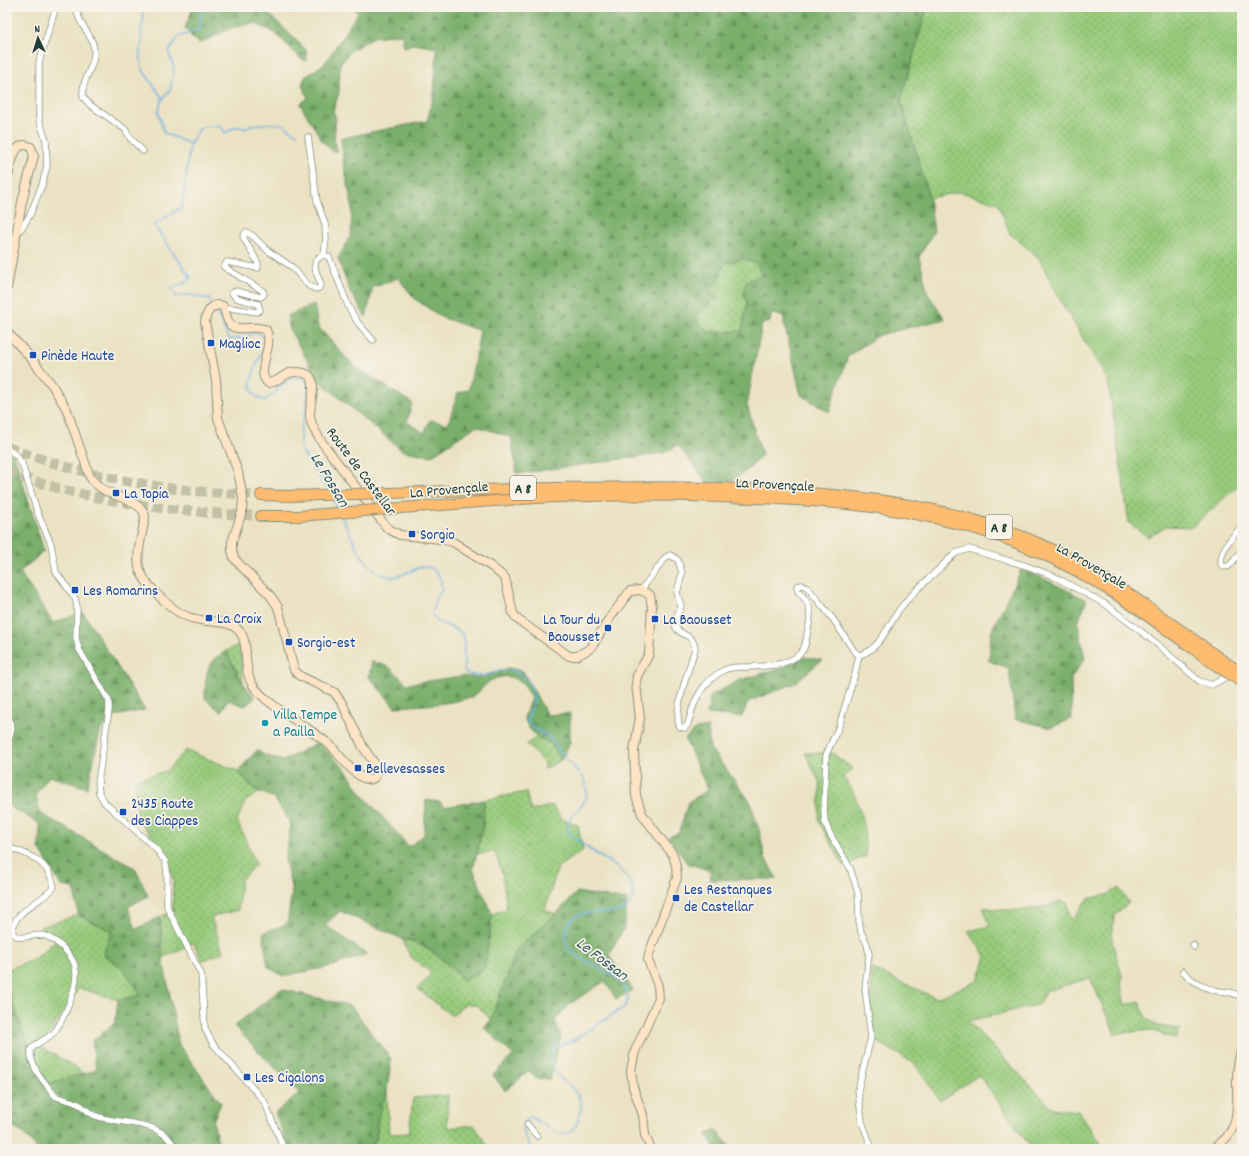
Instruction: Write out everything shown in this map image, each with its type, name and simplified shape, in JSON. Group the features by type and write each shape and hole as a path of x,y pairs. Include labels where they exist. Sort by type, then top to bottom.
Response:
{"highway":[{"name":"La Provençale","path":"261,516 298,516 624,491"},
{"name":"La Provençale","path":"261,495 288,496 422,492 624,491 742,493 842,503 897,511 960,524 1039,552 1085,576 1140,611 1220,663 1242,682"},
{"name":"La Provençale","path":"1220,663 1242,673"}],"street":[{"path":"17,230 21,229 25,225 30,215 47,166 46,140 39,120 39,62 56,7"},
{"path":"77,7 76,13 80,22 93,40 94,48 92,65 84,80 82,97 90,105 125,129 130,138 143,151"},
{"path":"308,137 317,201 325,224 326,239 324,255"},
{"path":"7,180 15,150 26,144 31,147 34,156 22,202 7,288"},
{"path":"7,332 43,374 67,410 90,477 96,486 133,503 144,512 145,516 139,566 144,579 168,605 183,615 192,618 229,624 235,627 243,637 248,677 256,689 322,738 362,778 371,780 377,774 377,767 363,747 342,703 330,690 300,676 294,670 278,607 270,595 234,558 232,542 242,512 243,498 238,472 218,418 216,380 205,322 206,315 213,307 220,305 225,310 230,308 257,312 260,310 258,304 236,298 232,293 236,291 260,297 263,296 263,291 224,267 227,262 232,262 258,268 258,263 243,237 246,232 253,236 267,250 292,267 309,286 316,289 319,288 321,284 315,269 315,262 318,256 324,255 329,257 349,308 358,323 373,340"},
{"name":"Route de Castellar","path":"225,310 230,325 235,328 260,327 266,330 269,341 263,374 264,380 268,383 273,383 290,372 305,373 312,378 314,384 310,416 312,427 387,528 400,535 441,539 453,542 492,567 505,578 513,613 517,619 544,637 562,653 569,656 577,656 591,648 630,591 641,590"},
{"path":"7,448 17,456 22,464 38,514 51,544 56,572 75,598 78,607 76,638 79,649 109,701 109,710 98,782 99,793 114,813 155,848 165,861 167,870 167,908 201,974 204,1018 207,1033 213,1044 264,1101 284,1149"},
{"path":"1242,526 1227,544 1220,558 1220,564 1224,567 1229,566 1242,551"},
{"path":"859,655 864,654 873,648 907,599 956,553 970,549 1027,566 1080,589 1105,604 1156,643 1199,681 1212,685 1242,668"},
{"path":"651,1149 645,1135 643,1114 633,1087 632,1060 659,998 658,986 648,960 677,878 673,855 642,814 636,796 634,751 640,718 636,684 637,676 649,654 652,607 650,595 641,590 666,557 670,555 678,560 682,573 677,593 681,606 675,618 675,625 677,630 691,638 695,649 680,705 678,723 680,727 685,728 688,724 696,697 703,687 726,670 732,667 768,666 787,662 801,653 805,647 810,614 806,600 798,591 797,586 802,585 807,587 833,619 854,651 859,655"},
{"path":"859,655 855,674 839,726 826,754 824,810 825,822 830,834 850,868 858,893 860,926 869,954 865,989 871,1036 858,1090 862,1122 872,1149"},
{"path":"7,718 10,720 12,729 7,745"},
{"path":"7,847 36,858 43,864 53,881 54,887 24,911 13,926 13,934 21,937 44,936 52,939 59,944 68,955 76,972 75,982 66,1011 55,1031 30,1049 30,1057 33,1064 55,1096 78,1104 98,1117 128,1121 158,1131 168,1137 175,1149"},
{"path":"1182,971 1198,984 1210,989 1232,993 1242,998"},
{"path":"1217,1148 1231,1133 1236,1124 1237,1070 1242,1047"},
{"path":"527,1124 537,1136"}],"green space":[{"path":"193,7 266,7 267,12 306,50 307,61 301,59 275,33 255,23 234,27 200,43 192,37 185,28"},
{"path":"352,7 927,7 901,100 929,198 934,231 919,257 928,294 945,319 879,335 848,356 829,412 801,395 784,323 784,316 771,314 770,322 762,324 747,405 762,455 750,468 732,481 706,481 678,445 664,453 517,474 511,437 476,426 431,456 403,451 319,381 290,330 287,316 314,304 318,327 355,367 412,403 407,422 424,433 430,420 448,424 458,393 469,389 480,331 441,317 415,299 398,278 373,287 366,317 350,292 338,259 351,234 352,206 344,166 341,138 427,121 434,95 437,48 413,44 404,47 402,34 374,37 352,50 340,64 339,93 333,111 336,118 334,139 338,151 333,152 323,142 300,104 308,98 302,85 305,77 325,63 358,13","holes":["743,259 757,264 762,274 746,282 744,295 747,302 742,331 709,332 700,324 695,315 718,299 710,290 718,281 725,263"]},
{"path":"927,7 1242,7 1242,486 1240,484 1192,527 1166,526 1148,537 1129,523 1108,381 1055,291 1039,258 1010,234 998,203 960,192 929,198 901,100"},
{"path":"744,259 757,264 763,274 744,295 747,302 742,332 709,332 700,324 695,315 718,299 709,290 718,281 725,263"},
{"path":"7,439 9,439 44,551 20,572 53,623 83,612 145,710 116,716 101,729 87,788 49,776 36,794 40,813 135,868 148,896 128,907 136,929 160,917 163,958 179,1045 221,1103 213,1121 220,1149 37,1149 23,1133 7,1124 7,988 43,1085 96,1070 92,1041 115,1023 118,1000 141,995 124,969 103,954 112,931 78,915 74,888 61,886 39,848 40,824 7,805"},
{"path":"1022,568 1087,600 1078,622 1085,659 1071,678 1072,718 1052,728 1015,719 1009,668 989,661 991,632"},
{"path":"240,644 243,683 226,651"},
{"path":"226,651 243,683 255,698 245,706 228,700 221,712 205,698 206,676 214,661"},
{"path":"804,657 822,660 795,683 748,702 742,717 707,714 710,696 740,680 784,667"},
{"path":"372,661 389,667 407,684 462,676 482,678 508,668 523,671 547,715 570,713 570,743 561,760 551,744 537,737 529,728 524,718 531,697 524,686 516,679 511,677 499,677 486,684 474,696 462,700 395,707 369,677"},
{"path":"708,727 710,748 750,801 759,830 765,858 777,879 710,880 711,871 687,863 668,837 679,833 688,802 708,790 685,739 696,729"},
{"path":"537,737 551,744 561,760 545,769 543,762 527,744"},
{"path":"318,742 346,770 361,793 409,847 424,835 426,800 440,802 444,807 484,800 483,827 473,869 492,914 485,968 464,981 437,954 415,941 402,939 340,911 325,925 367,954 333,966 283,976 268,967 263,933 287,924 292,891 285,859 291,825 275,799 253,788 238,771 257,750 264,755 283,761"},
{"path":"186,750 238,771 253,788 260,792 245,802 237,821 256,864 241,880 238,910 211,917 223,952 202,961 194,943 163,958 160,917 173,911 173,878 167,855 138,820 135,780 166,771"},
{"path":"805,753 832,753 853,769 843,776 854,794 861,814 865,835 866,856 844,866 819,822 820,783"},
{"path":"526,792 531,811 552,805 562,819 578,825 583,850 558,867 545,910 556,914 517,949 491,1020 478,1006 466,1003 452,1016 418,989 431,973 410,956 402,939 411,941 428,949 443,960 464,980 485,968 492,914 507,909 502,873 495,852 477,854 483,827 484,800"},
{"path":"1119,888 1129,903 1114,916 1112,941 1122,976 1121,985 1125,1005 1139,1001 1146,1018 1158,1026 1180,1029 1175,1039 1151,1030 1115,1034 1090,978 1046,991 1038,1005 968,1021 1052,1108 1078,1111 1105,1149 1032,1149 979,1075 940,1101 915,1064 874,1040 871,1008 872,969 936,998 978,981 986,956 968,931 990,926 983,907 1004,910 1022,910 1051,905 1061,901 1068,904 1069,915 1072,921 1085,902 1091,898 1106,895"},
{"path":"577,892 627,900 624,928 609,955 633,990 616,999 605,981 571,1003 555,1020 561,1036 550,1079 535,1078 529,1071 505,1091 493,1075 513,1055 484,1027 491,1020 517,949 556,914"},
{"path":"78,915 112,931 103,954 124,969 141,995 118,1000 79,988 41,1047 86,1074 43,1085 7,988 7,970 37,957 56,940 40,927"},
{"path":"281,989 351,1006 391,1059 387,1091 378,1118 376,1140 369,1149 306,1149 303,1144 289,1149 275,1113 299,1093 234,1026"},
{"path":"387,1091 389,1134 409,1133 413,1098 448,1095 447,1128 474,1125 490,1149 369,1149 376,1140 378,1118"},
{"path":"716,1130 732,1149 715,1149 707,1134"}],"waterway":[{"name":"Le Fossan","path":"141,7 144,19 141,30 142,42 140,52 142,69 163,99"},
{"path":"190,144 164,133 158,111 162,100 170,90 174,69 169,52 178,37 200,29 201,7"},
{"name":"Le Fossan","path":"212,304 209,299 189,295 176,296 171,288 187,282 191,278 154,225 182,207 190,144 200,128 219,125 226,133 235,127 246,129 250,125 277,123 284,125 297,134"},
{"name":"Le Fossan","path":"215,309 229,339 237,339 259,333 263,337 264,342"},
{"name":"Le Fossan","path":"264,346 252,376 252,391 256,396 265,400 276,392 289,379 294,377 307,381 308,397 300,433 300,443 302,452 328,490"},
{"name":"Le Fossan","path":"333,499 337,508"},
{"name":"Le Fossan","path":"342,517 362,556 381,574 392,577 421,567 430,568 437,573 441,581 442,590 436,599 433,610"},
{"name":"Le Fossan","path":"432,614 438,621 460,632 464,636 464,670 466,673 479,676 502,670 509,670 519,673 527,680 532,689 534,699 528,719 529,725 549,737 564,757 579,772"},
{"name":"Le Fossan","path":"531,1149 524,1134 524,1126 528,1118 532,1118 555,1131 567,1133 572,1131 576,1125 580,1112 581,1102 578,1095 560,1078 550,1061 554,1048 574,1040 624,1007 628,1001 626,990 619,981 610,974 579,957 571,951 566,943 567,928 572,919 581,914 615,912 624,909 631,903 633,891 630,882 624,874 584,845 568,831 568,824 584,802 586,795 586,787 582,775"}],"tunnel":[{"path":"7,447 61,465 136,483 195,491 261,495"},
{"path":"7,472 69,491 132,504 197,512 261,516"}],"place":[{"name":"Maglioc","path":"211,343"},
{"name":"Pinède Haute","path":"33,355"},
{"name":"La Topia","path":"116,493"},
{"name":"Sorgio","path":"412,534"},
{"name":"Les Romarins","path":"75,590"},
{"name":"La Croix","path":"209,618"},
{"name":"La Baousset","path":"655,619"},
{"name":"La Tour du Baousset","path":"608,628"},
{"name":"Sorgio-est","path":"289,642"},
{"name":"Villa Tempe a Pailla","path":"265,723"},
{"name":"Bellevesasses","path":"358,768"},
{"name":"2435 Route des Ciappes","path":"123,812"},
{"name":"Les Restanques de Castellar","path":"676,898"},
{"name":"Les Cigalons","path":"247,1077"}]}
